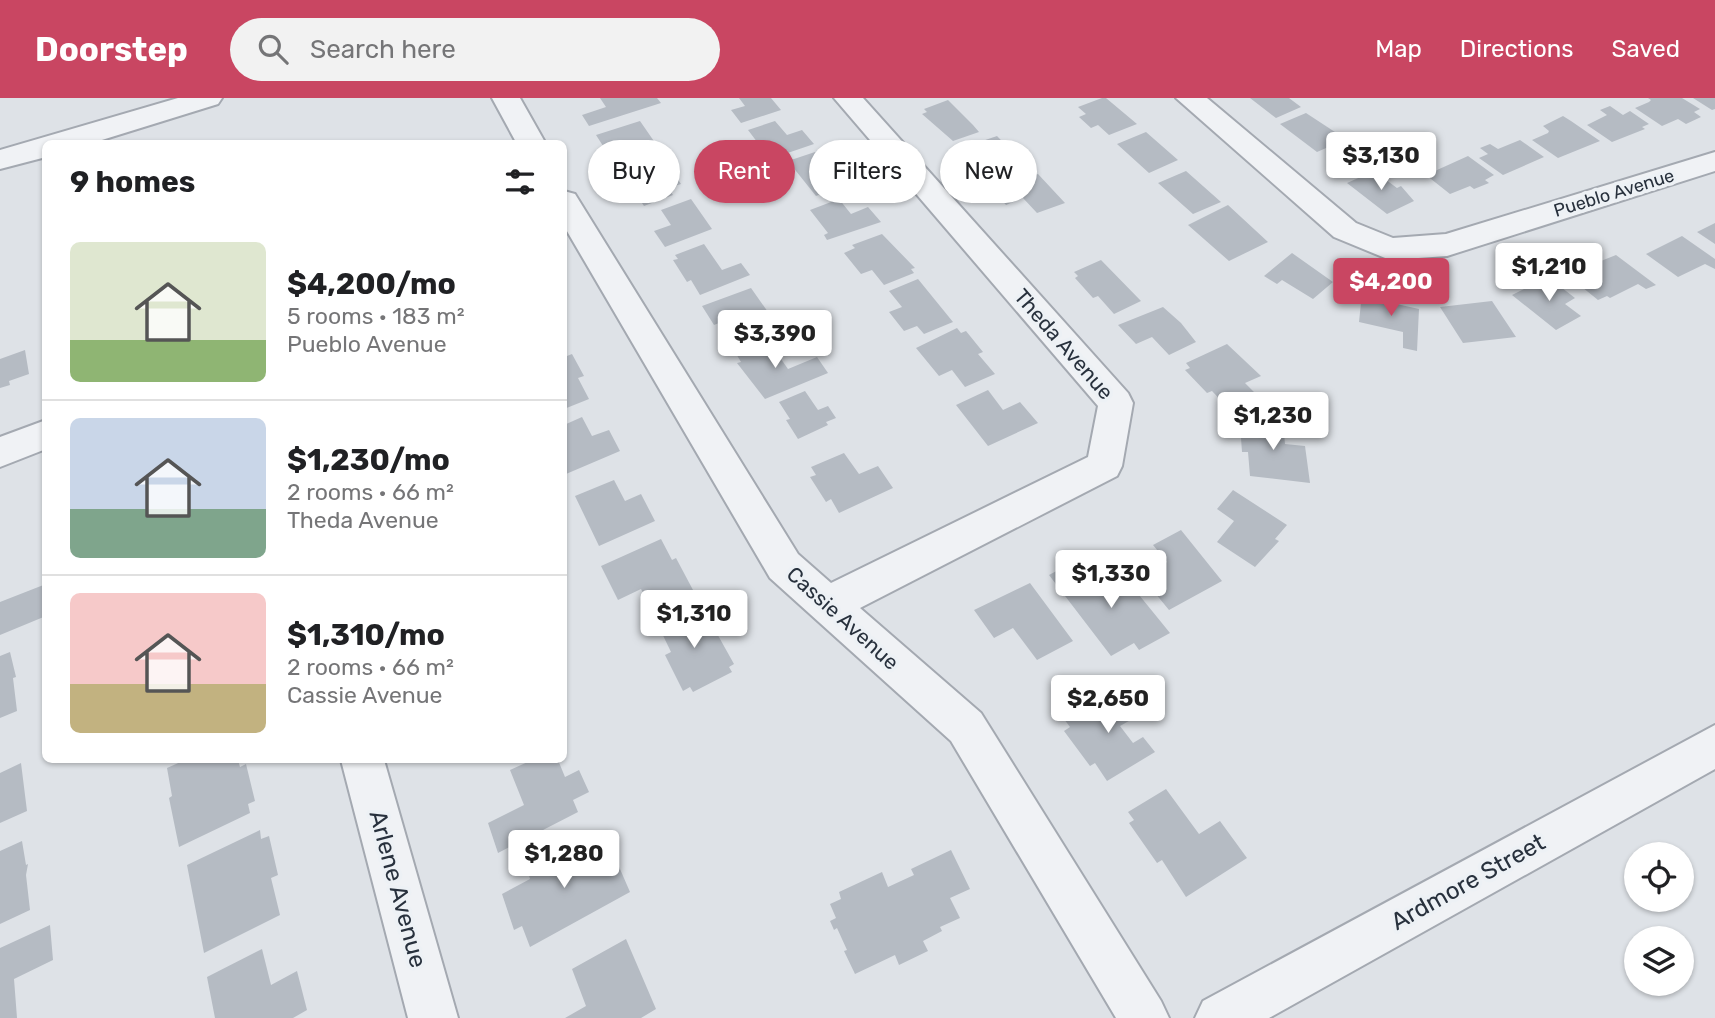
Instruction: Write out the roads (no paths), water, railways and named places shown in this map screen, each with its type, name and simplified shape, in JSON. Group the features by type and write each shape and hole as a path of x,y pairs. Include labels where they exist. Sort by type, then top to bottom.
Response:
{"street":[{"path":"69,140 208,98"},
{"path":"506,98 530,140"},
{"name":"Theda Avenue","path":"826,605 1104,466 1116,403 848,98"},
{"name":"Pueblo Avenue","path":"1190,98 1345,230 1391,249 1447,246 1715,161"},
{"path":"0,160 42,148"},
{"name":"Cassie Avenue","path":"567,213 575,245 784,566 966,727 1144,1018"},
{"path":"0,452 42,436"},
{"name":"Ardmore Street","path":"1220,1018 1715,746"},
{"name":"Arlene Avenue","path":"364,763 433,1018"}]}
